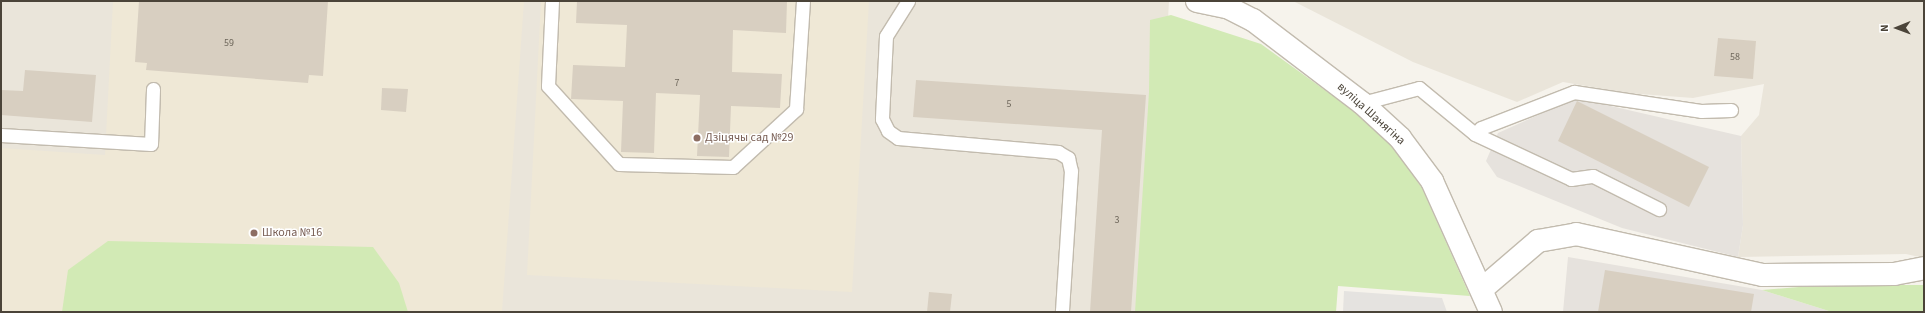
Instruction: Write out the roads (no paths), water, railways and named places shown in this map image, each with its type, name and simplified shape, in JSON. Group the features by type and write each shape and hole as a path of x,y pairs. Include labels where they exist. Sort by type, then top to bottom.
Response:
{"street":[{"name":"вуліца Шанягіна","path":"1197,1 1229,8 1252,20 1362,103 1400,138 1432,181 1482,289 1491,312"},
{"path":"1482,289 1538,241 1576,234 1763,275 1894,274 1924,268"}],"lane":[{"path":"552,1 548,86 619,164 733,167 796,109 802,1"},
{"path":"908,1 886,36 882,119 888,131 898,138 1058,152 1068,158 1071,171 1062,312"},
{"path":"1362,103 1419,88 1475,134 1571,179 1593,176 1659,209"},
{"path":"1,135 150,144 153,89"},
{"path":"1475,134 1482,128 1574,92 1701,111 1732,110"}],"place":[{"name":"Дзіцячы сад №29","path":"697,138"},
{"name":"Школа №16","path":"254,233"}]}
